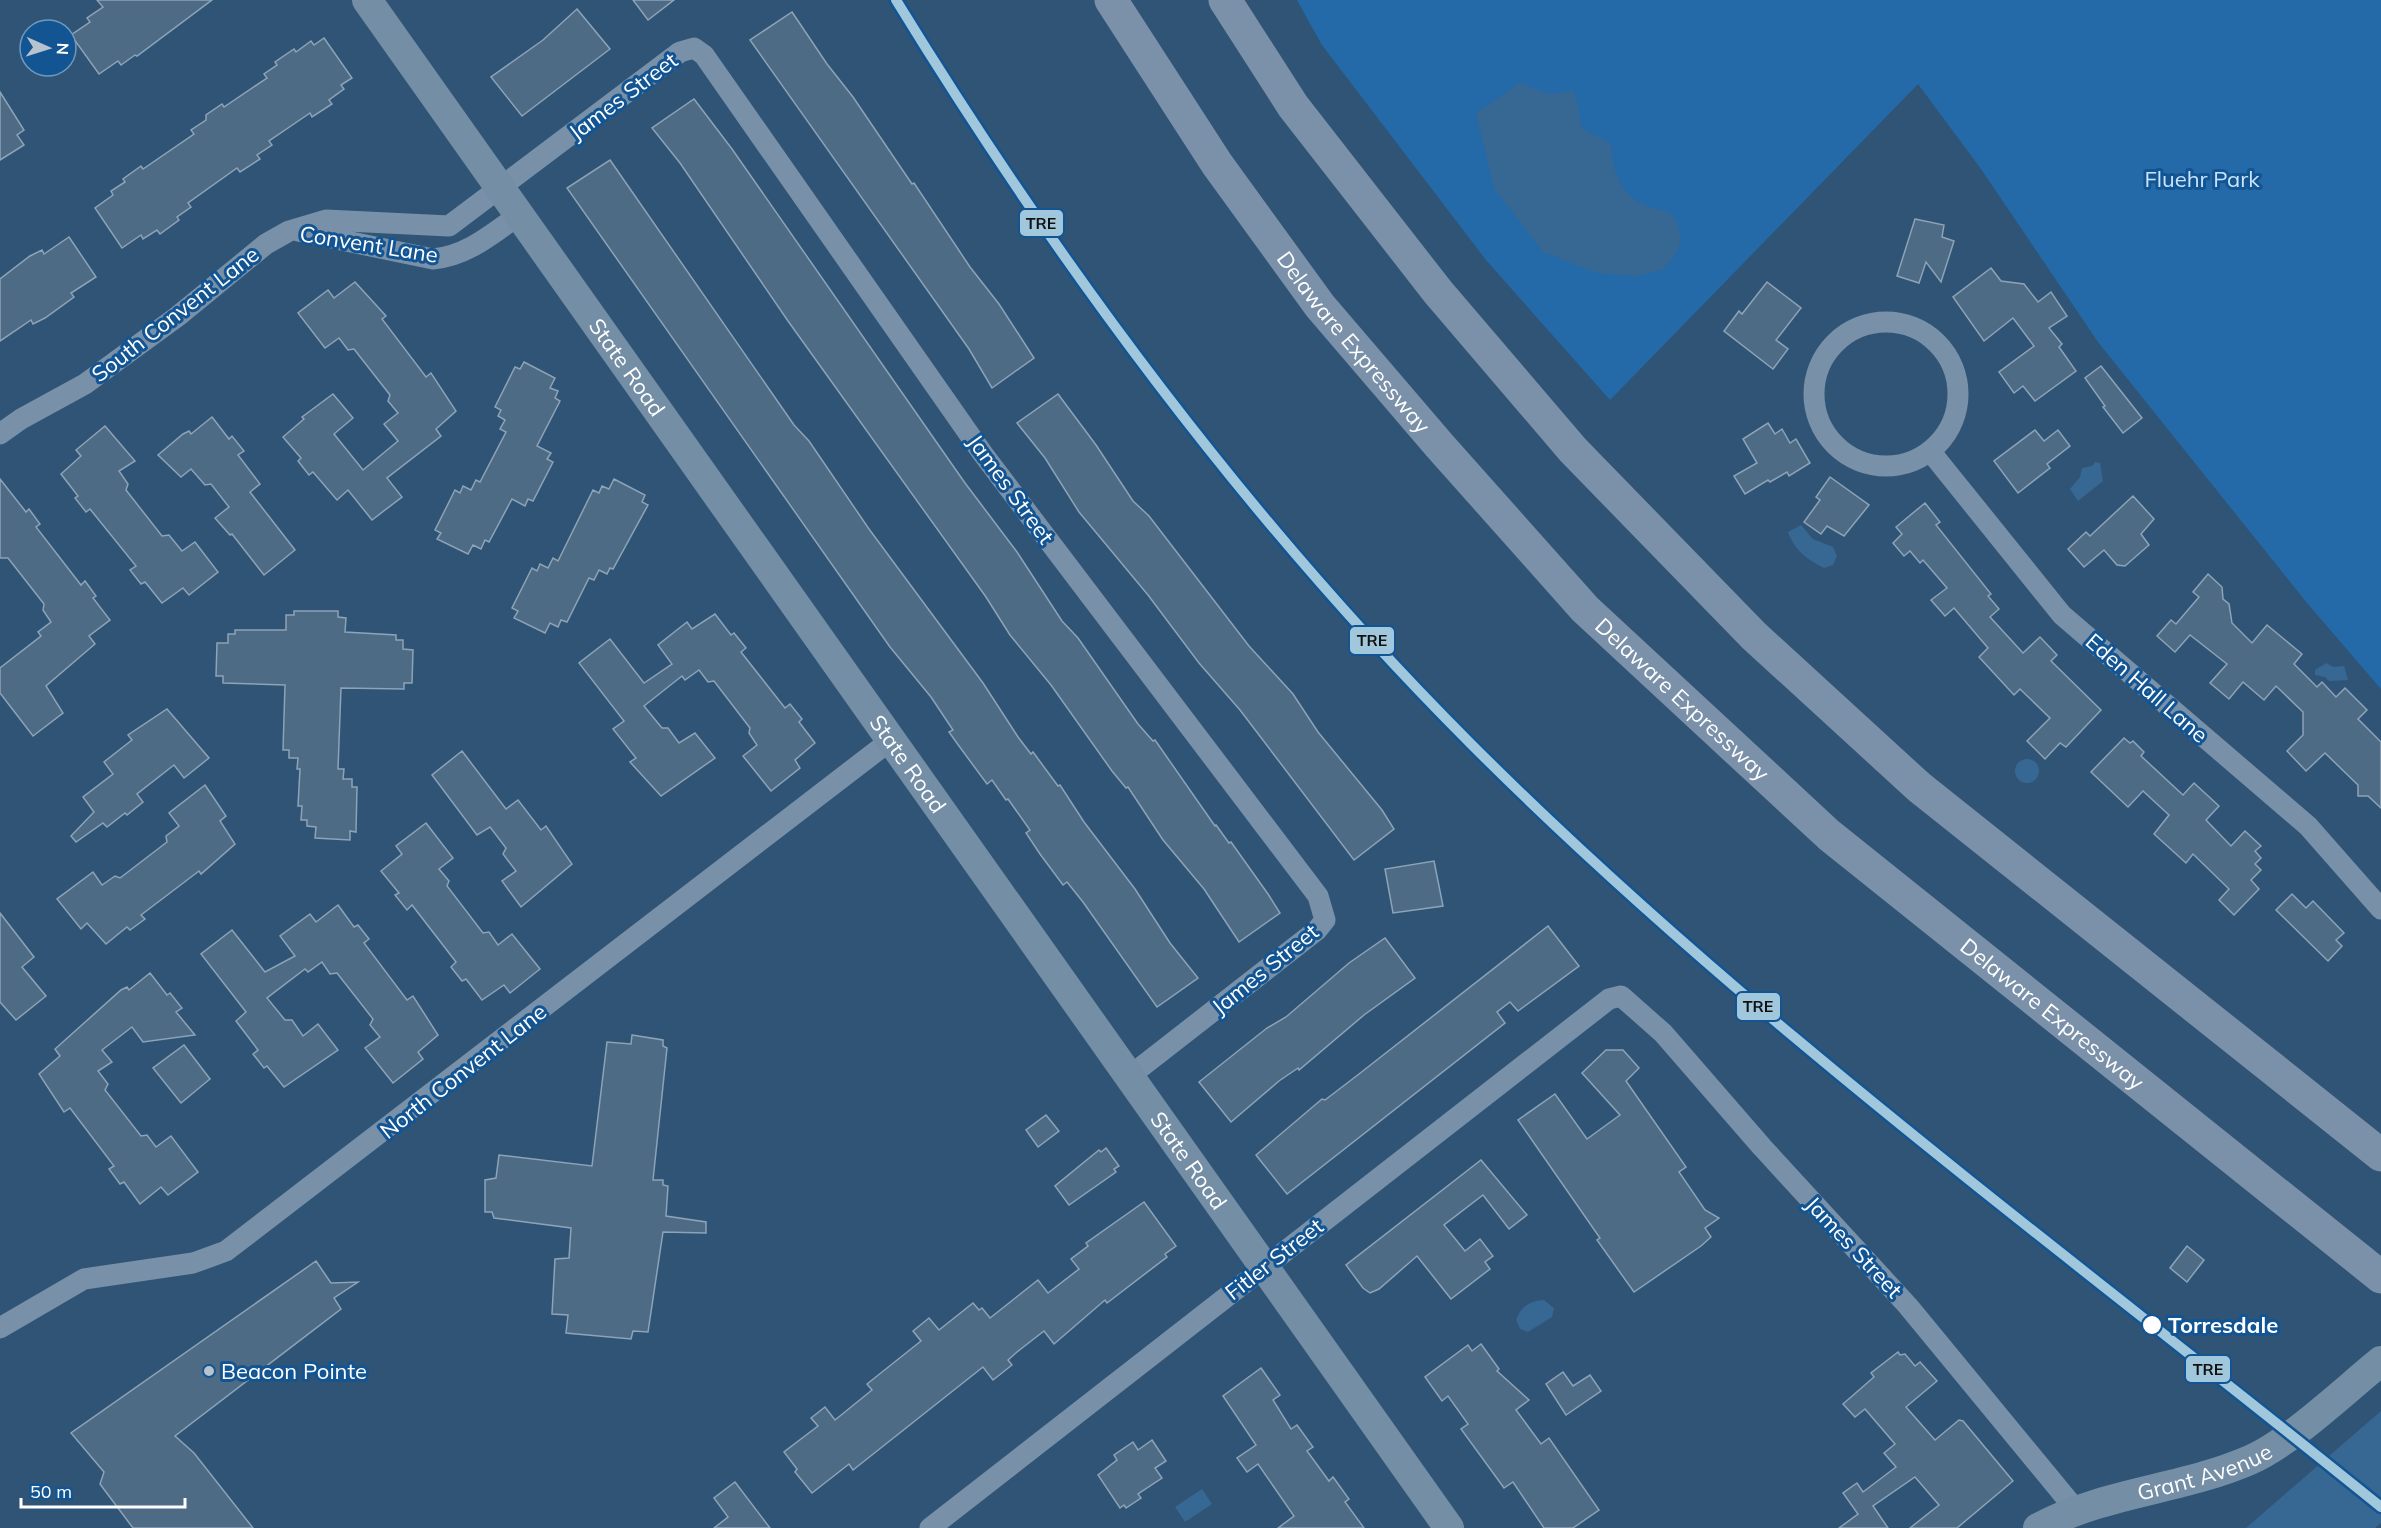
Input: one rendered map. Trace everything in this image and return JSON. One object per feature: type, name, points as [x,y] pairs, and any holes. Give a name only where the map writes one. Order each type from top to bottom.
[{"type":"highway","name":"Delaware Expressway","points":[[1111,0],[1217,164],[1320,306],[1439,445],[1585,609],[1829,835],[2381,1277]]},
{"type":"highway","points":[[1225,0],[1293,106],[1438,292],[1573,450],[1754,636],[1919,787],[2381,1155]]},
{"type":"main road","name":"State Road","points":[[367,0],[1449,1528]]},
{"type":"main road","name":"Grant Avenue","points":[[2038,1528],[2076,1510],[2251,1460],[2284,1439],[2381,1361]]},
{"type":"street","name":"James Street","points":[[501,188],[680,52],[694,48],[704,55],[983,454],[1318,896],[1324,920],[1317,930],[1131,1076]]},
{"type":"street","name":"Convent Lane","points":[[289,231],[326,220],[449,226],[501,188]]},
{"type":"street","name":"Convent Lane","points":[[289,231],[309,231],[433,259],[447,258],[470,249],[519,215]]},
{"type":"street","name":"South Convent Lane","points":[[0,434],[21,419],[85,384],[156,333],[266,244],[289,231]]},
{"type":"street","points":[[1898,323],[1926,334],[1947,356],[1957,384],[1955,414],[1941,441],[1930,451],[1903,464],[1873,465],[1845,454],[1829,438],[1818,418],[1814,389],[1822,360],[1842,337],[1869,324],[1898,323]]},
{"type":"street","name":"Eden Hall Lane","points":[[1930,451],[2062,615],[2308,826],[2381,909]]},
{"type":"street","name":"North Convent Lane","points":[[0,1328],[84,1279],[193,1263],[226,1251],[891,740]]},
{"type":"street","name":"James Street","points":[[1621,996],[1663,1033],[1762,1147],[1908,1306],[2076,1510]]},
{"type":"street","name":"Fitler Street","points":[[930,1528],[1609,999],[1621,996]]},
{"type":"green space","name":"Fluehr Park","points":[[1297,0],[2381,0],[2381,689],[2307,603],[2098,342],[1981,169],[1918,84],[1610,400],[1486,260],[1322,45]]},
{"type":"shaded area","points":[[1520,83],[1549,94],[1573,91],[1578,103],[1581,127],[1611,144],[1614,167],[1623,187],[1638,202],[1673,216],[1679,230],[1679,246],[1663,270],[1637,276],[1597,273],[1543,252],[1494,188],[1476,113]]},
{"type":"shaded area","points":[[2095,462],[2100,463],[2103,481],[2078,501],[2070,489],[2080,477],[2082,468],[2092,466]]},
{"type":"shaded area","points":[[1801,525],[1813,539],[1833,547],[1837,556],[1833,565],[1824,568],[1807,558],[1798,549],[1788,532]]},
{"type":"shaded area","points":[[2326,663],[2333,667],[2344,666],[2348,680],[2329,681],[2325,677],[2315,675],[2315,670]]},
{"type":"shaded area","points":[[2027,759],[2032,760],[2038,766],[2038,776],[2032,782],[2027,783],[2022,782],[2016,776],[2015,771],[2016,766],[2022,760]]},
{"type":"shaded area","points":[[1544,1300],[1554,1308],[1552,1317],[1528,1332],[1520,1329],[1516,1320],[1523,1308],[1530,1303]]},
{"type":"shaded area","points":[[2381,1411],[2381,1523],[2375,1528],[2246,1528]]},
{"type":"shaded area","points":[[1202,1489],[1212,1504],[1185,1522],[1175,1507]]},
{"type":"building","points":[[97,0],[212,0],[137,56],[135,55],[121,65],[118,61],[99,74],[78,45],[78,30],[90,22],[87,18],[103,7]]},
{"type":"building","points":[[633,0],[674,0],[648,20]]},
{"type":"building","points":[[577,9],[610,49],[522,116],[491,77],[543,40]]},
{"type":"building","points":[[792,12],[912,184],[914,183],[970,267],[999,304],[1034,358],[992,388],[969,349],[750,40]]},
{"type":"building","points":[[324,38],[352,78],[341,85],[344,89],[329,100],[332,104],[312,117],[310,113],[269,141],[272,145],[257,155],[260,159],[240,172],[237,168],[188,203],[191,207],[177,217],[179,220],[160,234],[157,230],[143,239],[141,235],[122,248],[95,208],[113,195],[111,191],[125,182],[123,179],[141,166],[143,169],[194,134],[191,130],[206,120],[206,115],[222,104],[224,107],[267,78],[264,74],[277,65],[275,62],[294,49],[296,52],[311,41],[314,45]]},
{"type":"building","points":[[0,92],[24,130],[17,135],[24,145],[0,160]]},
{"type":"building","points":[[694,99],[732,149],[965,483],[1017,552],[1062,621],[1078,638],[1138,724],[1153,741],[1155,740],[1215,826],[1229,843],[1231,842],[1268,894],[1280,913],[1239,942],[1204,889],[1163,840],[1128,787],[1126,788],[1112,771],[1051,685],[1010,635],[986,597],[788,321],[680,163],[652,128]]},
{"type":"building","points":[[610,160],[794,425],[809,441],[869,529],[983,683],[1018,737],[1031,754],[1033,752],[1058,786],[1060,785],[1084,822],[1135,889],[1170,943],[1198,978],[1157,1007],[1083,902],[1067,882],[1063,885],[1040,854],[1026,833],[1030,830],[1008,799],[1006,800],[992,780],[987,784],[959,746],[949,732],[953,730],[931,697],[890,647],[567,188]]},
{"type":"building","points":[[1915,219],[1944,225],[1942,237],[1954,241],[1941,282],[1926,262],[1919,283],[1897,276]]},
{"type":"building","points":[[69,237],[96,277],[71,293],[74,297],[45,318],[33,324],[31,320],[0,341],[0,279],[30,256],[42,250],[44,254]]},
{"type":"building","points":[[1991,268],[2001,281],[2024,284],[2038,302],[2051,292],[2067,316],[2049,328],[2062,344],[2059,347],[2076,371],[2035,401],[2023,386],[2014,393],[1999,372],[2034,346],[2013,318],[1984,341],[1953,297]]},
{"type":"building","points":[[355,282],[386,316],[382,319],[426,377],[431,373],[456,411],[436,429],[441,436],[387,478],[402,497],[372,520],[348,490],[337,500],[313,472],[309,475],[298,461],[301,458],[283,437],[304,419],[302,417],[333,394],[353,418],[334,434],[363,470],[398,441],[384,424],[398,413],[388,401],[390,395],[354,349],[348,350],[339,338],[325,348],[298,313],[328,290],[334,298]]},
{"type":"building","points":[[1767,282],[1801,308],[1776,340],[1788,349],[1773,369],[1724,331],[1739,311],[1742,314]]},
{"type":"building","points":[[524,362],[555,378],[550,388],[558,391],[555,398],[560,401],[537,446],[551,453],[547,459],[553,462],[533,501],[528,499],[525,506],[512,499],[489,542],[485,540],[481,549],[473,545],[468,554],[437,539],[441,533],[435,530],[455,490],[460,493],[463,486],[471,490],[476,480],[480,482],[506,432],[500,429],[505,420],[498,416],[501,410],[495,407],[515,367],[520,369]]},
{"type":"building","points":[[2101,366],[2142,418],[2123,433],[2085,378]]},
{"type":"building","points":[[1058,394],[1096,445],[1133,501],[1149,516],[1249,646],[1293,694],[1318,732],[1382,810],[1394,829],[1354,860],[1240,710],[1199,663],[1148,595],[1079,512],[1045,458],[1017,423]]},
{"type":"building","points":[[212,417],[229,439],[232,436],[244,451],[238,455],[260,484],[250,492],[295,550],[264,575],[232,534],[230,535],[215,518],[229,507],[211,484],[205,485],[191,469],[181,477],[158,455],[183,434],[189,431],[191,434]]},
{"type":"building","points":[[1768,423],[1775,434],[1782,429],[1790,443],[1796,439],[1810,463],[1789,476],[1787,472],[1770,482],[1768,480],[1745,494],[1734,476],[1757,463],[1743,439]]},
{"type":"building","points":[[105,426],[135,461],[119,471],[128,484],[126,490],[162,536],[169,535],[182,551],[195,542],[218,572],[189,595],[183,588],[162,603],[145,582],[141,584],[130,570],[136,566],[90,509],[86,512],[75,498],[78,496],[61,474],[81,456],[76,450]]},
{"type":"building","points":[[2035,430],[2044,441],[2058,430],[2070,446],[2047,464],[2050,468],[2018,493],[1994,461]]},
{"type":"building","points":[[1830,477],[1869,505],[1844,536],[1827,526],[1821,534],[1804,522],[1820,500],[1816,497]]},
{"type":"building","points":[[0,479],[26,512],[29,509],[40,524],[36,527],[81,585],[85,581],[96,596],[93,598],[110,620],[89,636],[95,644],[46,686],[63,713],[33,736],[0,693],[0,668],[41,636],[38,632],[51,622],[43,610],[44,604],[8,558],[0,558]]},
{"type":"building","points":[[614,479],[645,495],[642,502],[648,505],[613,569],[610,568],[607,574],[599,570],[594,580],[589,578],[567,622],[561,620],[558,627],[550,623],[545,633],[514,618],[518,611],[512,608],[532,568],[537,571],[540,564],[548,568],[553,558],[558,561],[593,490],[599,493],[602,486],[609,489]]},
{"type":"building","points":[[2133,496],[2154,519],[2141,534],[2149,545],[2125,566],[2117,565],[2104,550],[2084,567],[2068,549],[2086,532],[2090,536]]},
{"type":"building","points":[[1925,503],[1940,522],[1936,525],[1991,594],[1988,596],[1999,609],[1990,617],[2023,653],[2040,637],[2057,655],[2051,661],[2101,710],[2066,747],[2060,743],[2045,759],[2027,741],[2050,718],[2020,689],[2014,695],[1979,657],[1988,648],[1954,608],[1945,616],[1931,600],[1947,588],[1923,560],[1920,563],[1910,551],[1904,556],[1893,543],[1902,534],[1896,527]]},
{"type":"building","points":[[2208,574],[2222,587],[2223,599],[2229,604],[2232,623],[2252,643],[2267,625],[2302,654],[2294,664],[2317,687],[2322,682],[2336,697],[2345,688],[2367,710],[2358,719],[2381,742],[2381,808],[2368,796],[2358,796],[2358,785],[2325,753],[2306,771],[2287,751],[2303,735],[2303,712],[2276,686],[2264,700],[2243,682],[2229,699],[2210,683],[2227,664],[2190,635],[2175,652],[2157,636],[2171,620],[2176,624],[2199,597],[2193,592]]},
{"type":"building","points":[[294,611],[338,611],[338,617],[346,618],[345,632],[396,635],[396,640],[403,640],[403,649],[413,650],[412,683],[404,683],[404,689],[341,688],[338,769],[344,769],[343,779],[352,779],[352,787],[357,787],[356,832],[350,831],[350,840],[315,838],[316,827],[307,826],[307,820],[301,820],[302,806],[298,806],[300,769],[297,769],[298,758],[289,758],[289,750],[283,750],[285,685],[223,683],[223,676],[216,676],[217,643],[228,643],[228,634],[235,634],[235,630],[286,630],[286,615],[294,615]]},
{"type":"building","points":[[715,614],[731,635],[734,633],[746,648],[741,652],[785,708],[790,704],[802,719],[799,722],[815,743],[795,760],[800,768],[771,791],[743,756],[757,745],[749,733],[750,728],[714,681],[708,682],[699,670],[685,680],[682,676],[644,706],[662,728],[668,728],[679,743],[695,733],[715,758],[661,796],[630,762],[636,758],[613,729],[624,721],[579,663],[610,639],[644,683],[672,664],[658,645],[687,622],[692,629]]},
{"type":"building","points":[[167,709],[209,758],[184,778],[174,765],[137,794],[143,802],[127,815],[125,813],[107,827],[103,823],[76,842],[71,836],[94,812],[83,797],[113,774],[104,762],[132,740],[128,735]]},
{"type":"building","points":[[2124,738],[2130,743],[2133,741],[2144,752],[2141,756],[2183,795],[2194,783],[2219,806],[2206,820],[2231,846],[2245,831],[2261,846],[2255,851],[2261,858],[2255,864],[2261,870],[2251,880],[2259,889],[2234,915],[2219,900],[2229,889],[2193,854],[2186,863],[2154,834],[2169,815],[2143,791],[2128,807],[2091,772]]},
{"type":"building","points":[[462,751],[506,809],[518,800],[541,830],[546,826],[572,864],[521,907],[502,881],[516,871],[503,854],[506,848],[490,827],[477,835],[432,775]]},
{"type":"building","points":[[205,785],[226,816],[220,821],[235,844],[201,874],[199,871],[141,915],[145,919],[130,930],[127,927],[106,944],[87,923],[81,929],[57,899],[93,872],[102,885],[115,876],[120,878],[167,842],[166,836],[179,826],[169,813]]},
{"type":"building","points":[[426,823],[453,858],[439,869],[449,881],[447,886],[483,933],[489,932],[498,945],[512,934],[540,969],[510,993],[504,985],[482,1000],[466,979],[462,981],[451,967],[456,962],[412,905],[407,910],[395,895],[399,893],[381,871],[402,854],[396,846]]},
{"type":"building","points":[[1434,861],[1443,906],[1393,913],[1385,869]]},
{"type":"building","points":[[2292,894],[2306,908],[2313,901],[2344,933],[2336,940],[2342,946],[2328,961],[2276,910]]},
{"type":"building","points":[[338,905],[354,927],[358,925],[369,939],[364,943],[407,1000],[413,996],[438,1035],[418,1052],[423,1059],[393,1083],[365,1048],[380,1037],[370,1025],[373,1019],[337,973],[330,974],[322,962],[308,972],[305,969],[267,998],[285,1020],[292,1020],[303,1036],[318,1024],[338,1050],[284,1087],[267,1066],[264,1068],[253,1054],[258,1050],[236,1021],[246,1012],[201,954],[232,930],[265,972],[295,956],[280,936],[310,914],[316,922]]},
{"type":"building","points":[[0,913],[34,957],[22,967],[46,996],[16,1020],[0,1002]]},
{"type":"building","points":[[1548,926],[1579,966],[1518,1011],[1510,1002],[1497,1012],[1505,1023],[1287,1194],[1256,1155],[1322,1099],[1325,1100],[1359,1074]]},
{"type":"building","points":[[1385,938],[1415,978],[1364,1015],[1299,1070],[1298,1068],[1279,1081],[1231,1122],[1199,1082],[1267,1028],[1286,1017],[1349,963]]},
{"type":"building","points":[[150,973],[167,995],[170,993],[182,1008],[176,1012],[195,1035],[143,1042],[132,1027],[102,1050],[112,1062],[98,1071],[108,1084],[105,1090],[141,1136],[147,1135],[156,1147],[171,1136],[198,1172],[168,1195],[161,1187],[140,1204],[124,1182],[120,1184],[109,1169],[114,1166],[70,1108],[64,1112],[39,1074],[60,1056],[55,1049],[121,990],[127,987],[129,990]]},
{"type":"building","points":[[632,1035],[663,1040],[663,1046],[667,1048],[653,1180],[663,1180],[663,1185],[668,1186],[666,1216],[706,1222],[706,1233],[663,1232],[648,1332],[633,1331],[631,1339],[566,1333],[568,1315],[552,1314],[555,1259],[569,1258],[571,1228],[494,1218],[492,1212],[485,1212],[485,1180],[496,1178],[499,1155],[592,1166],[607,1042],[631,1044]]},
{"type":"building","points":[[184,1045],[210,1079],[181,1103],[153,1068]]},
{"type":"building","points":[[1606,1050],[1623,1050],[1639,1068],[1626,1081],[1686,1167],[1679,1172],[1705,1210],[1719,1218],[1705,1228],[1711,1237],[1701,1246],[1634,1292],[1597,1240],[1600,1238],[1518,1120],[1555,1094],[1587,1139],[1620,1115],[1582,1073]]},
{"type":"building","points":[[1046,1115],[1059,1131],[1038,1147],[1026,1130]]},
{"type":"building","points":[[1106,1148],[1119,1166],[1114,1169],[1116,1172],[1069,1205],[1055,1186],[1099,1150],[1101,1152]]},
{"type":"building","points":[[1481,1160],[1527,1215],[1509,1229],[1483,1195],[1444,1225],[1465,1251],[1480,1239],[1493,1256],[1485,1262],[1490,1269],[1451,1299],[1417,1256],[1379,1289],[1370,1293],[1363,1288],[1346,1265]]},
{"type":"building","points":[[1144,1202],[1176,1246],[1165,1254],[1167,1257],[1107,1303],[1105,1300],[1054,1344],[1044,1331],[1008,1360],[1012,1365],[993,1380],[983,1367],[853,1470],[849,1464],[812,1493],[795,1472],[797,1469],[784,1452],[818,1426],[811,1418],[825,1407],[835,1420],[872,1390],[867,1384],[921,1341],[913,1331],[929,1318],[939,1330],[973,1303],[979,1310],[982,1308],[990,1318],[1038,1280],[1048,1293],[1079,1269],[1071,1259],[1088,1246],[1086,1243]]},
{"type":"building","points":[[2187,1246],[2204,1260],[2187,1282],[2170,1268]]},
{"type":"building","name":"Beacon Pointe","points":[[316,1261],[331,1283],[358,1282],[334,1298],[341,1309],[175,1436],[194,1453],[253,1528],[133,1528],[100,1484],[104,1472],[71,1433]]},
{"type":"building","points":[[1481,1344],[1499,1369],[1497,1371],[1529,1400],[1516,1410],[1541,1444],[1549,1438],[1599,1510],[1573,1528],[1544,1528],[1513,1482],[1504,1488],[1461,1429],[1468,1424],[1448,1396],[1442,1401],[1425,1377],[1468,1345],[1472,1351]]},
{"type":"building","points":[[1898,1352],[1900,1355],[1905,1354],[1915,1366],[1920,1362],[1937,1381],[1906,1407],[1935,1440],[1959,1420],[1963,1421],[2013,1481],[1957,1528],[1910,1528],[1939,1505],[1915,1477],[1873,1506],[1888,1528],[1839,1528],[1858,1514],[1843,1493],[1857,1483],[1863,1492],[1896,1467],[1884,1453],[1895,1444],[1865,1409],[1855,1417],[1843,1404],[1874,1377],[1871,1373]]},
{"type":"building","points":[[1261,1368],[1280,1395],[1273,1400],[1291,1429],[1297,1425],[1313,1447],[1307,1451],[1329,1481],[1333,1477],[1349,1499],[1345,1502],[1364,1528],[1278,1528],[1294,1516],[1258,1464],[1247,1472],[1237,1458],[1256,1445],[1223,1396]]},
{"type":"building","points":[[1563,1372],[1573,1386],[1590,1375],[1601,1391],[1566,1415],[1546,1384]]},
{"type":"building","points":[[1152,1440],[1166,1461],[1155,1468],[1162,1478],[1138,1494],[1141,1498],[1126,1508],[1124,1505],[1120,1508],[1098,1475],[1117,1460],[1114,1455],[1133,1442],[1138,1450]]},
{"type":"building","points":[[735,1482],[770,1528],[714,1528],[728,1517],[714,1498]]},
{"type":"transit line","name":"TRE","points":[[896,0],[1024,198],[1162,389],[1310,572],[1471,744],[1578,847],[1801,1043],[2381,1507]]},
{"type":"place","name":"Torresdale","points":[[2152,1325]]},
{"type":"place","name":"Beacon Pointe","points":[[209,1371]]}]
